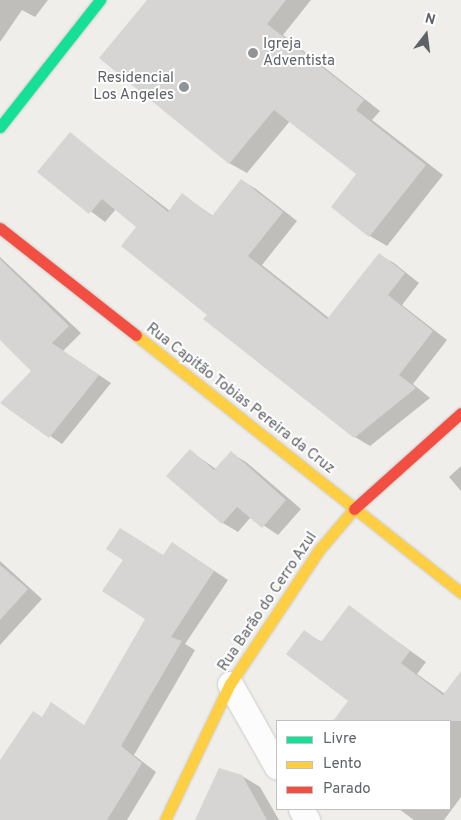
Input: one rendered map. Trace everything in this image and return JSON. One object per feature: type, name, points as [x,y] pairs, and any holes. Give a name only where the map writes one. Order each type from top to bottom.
[{"type":"main road","points":[[0,127],[100,0]]},
{"type":"main road","name":"Rua Capitão Tobias Pereira da Cruz","points":[[0,228],[461,593]]},
{"type":"main road","name":"Rua Barão do Cerro Azul","points":[[165,820],[230,684],[319,550],[354,509],[461,413]]},
{"type":"street","points":[[230,684],[276,765]]},
{"type":"building","points":[[147,0],[286,0],[267,24],[364,100],[356,110],[426,165],[369,237],[331,207],[356,174],[274,110],[229,164],[99,58]]},
{"type":"building","points":[[70,132],[168,212],[182,193],[212,216],[241,179],[283,212],[248,256],[327,319],[379,253],[405,273],[388,295],[433,331],[399,375],[416,388],[354,438],[203,319],[207,315],[121,246],[136,227],[102,199],[89,214],[37,172]]},
{"type":"building","points":[[0,259],[69,326],[52,343],[99,375],[49,438],[0,403],[31,371],[0,340]]},
{"type":"building","points":[[190,449],[214,470],[231,451],[286,500],[262,528],[237,507],[222,524],[166,476]]},
{"type":"building","points":[[120,528],[163,555],[172,542],[214,571],[171,637],[182,641],[121,746],[142,763],[107,820],[0,820],[0,760],[33,711],[42,717],[51,702],[84,725],[145,619],[102,591],[123,560],[106,549]]},
{"type":"building","points":[[0,565],[28,589],[0,620]]},
{"type":"building","points":[[349,605],[410,651],[401,663],[443,695],[461,671],[461,721],[334,720],[348,701],[286,654],[304,630],[321,642]]},
{"type":"building","points":[[219,768],[242,775],[267,820],[195,820]]},
{"type":"traffic: fast","points":[[0,127],[100,0]]},
{"type":"traffic: slow","points":[[136,335],[461,593]]},
{"type":"traffic: slow","points":[[165,820],[230,684],[319,550],[354,509]]},
{"type":"traffic: jam","points":[[0,228],[136,335]]},
{"type":"traffic: jam","points":[[354,509],[461,413]]},
{"type":"place","name":"Igreja Adventista","points":[[253,53]]},
{"type":"place","name":"Residencial Los Angeles","points":[[184,87]]}]
